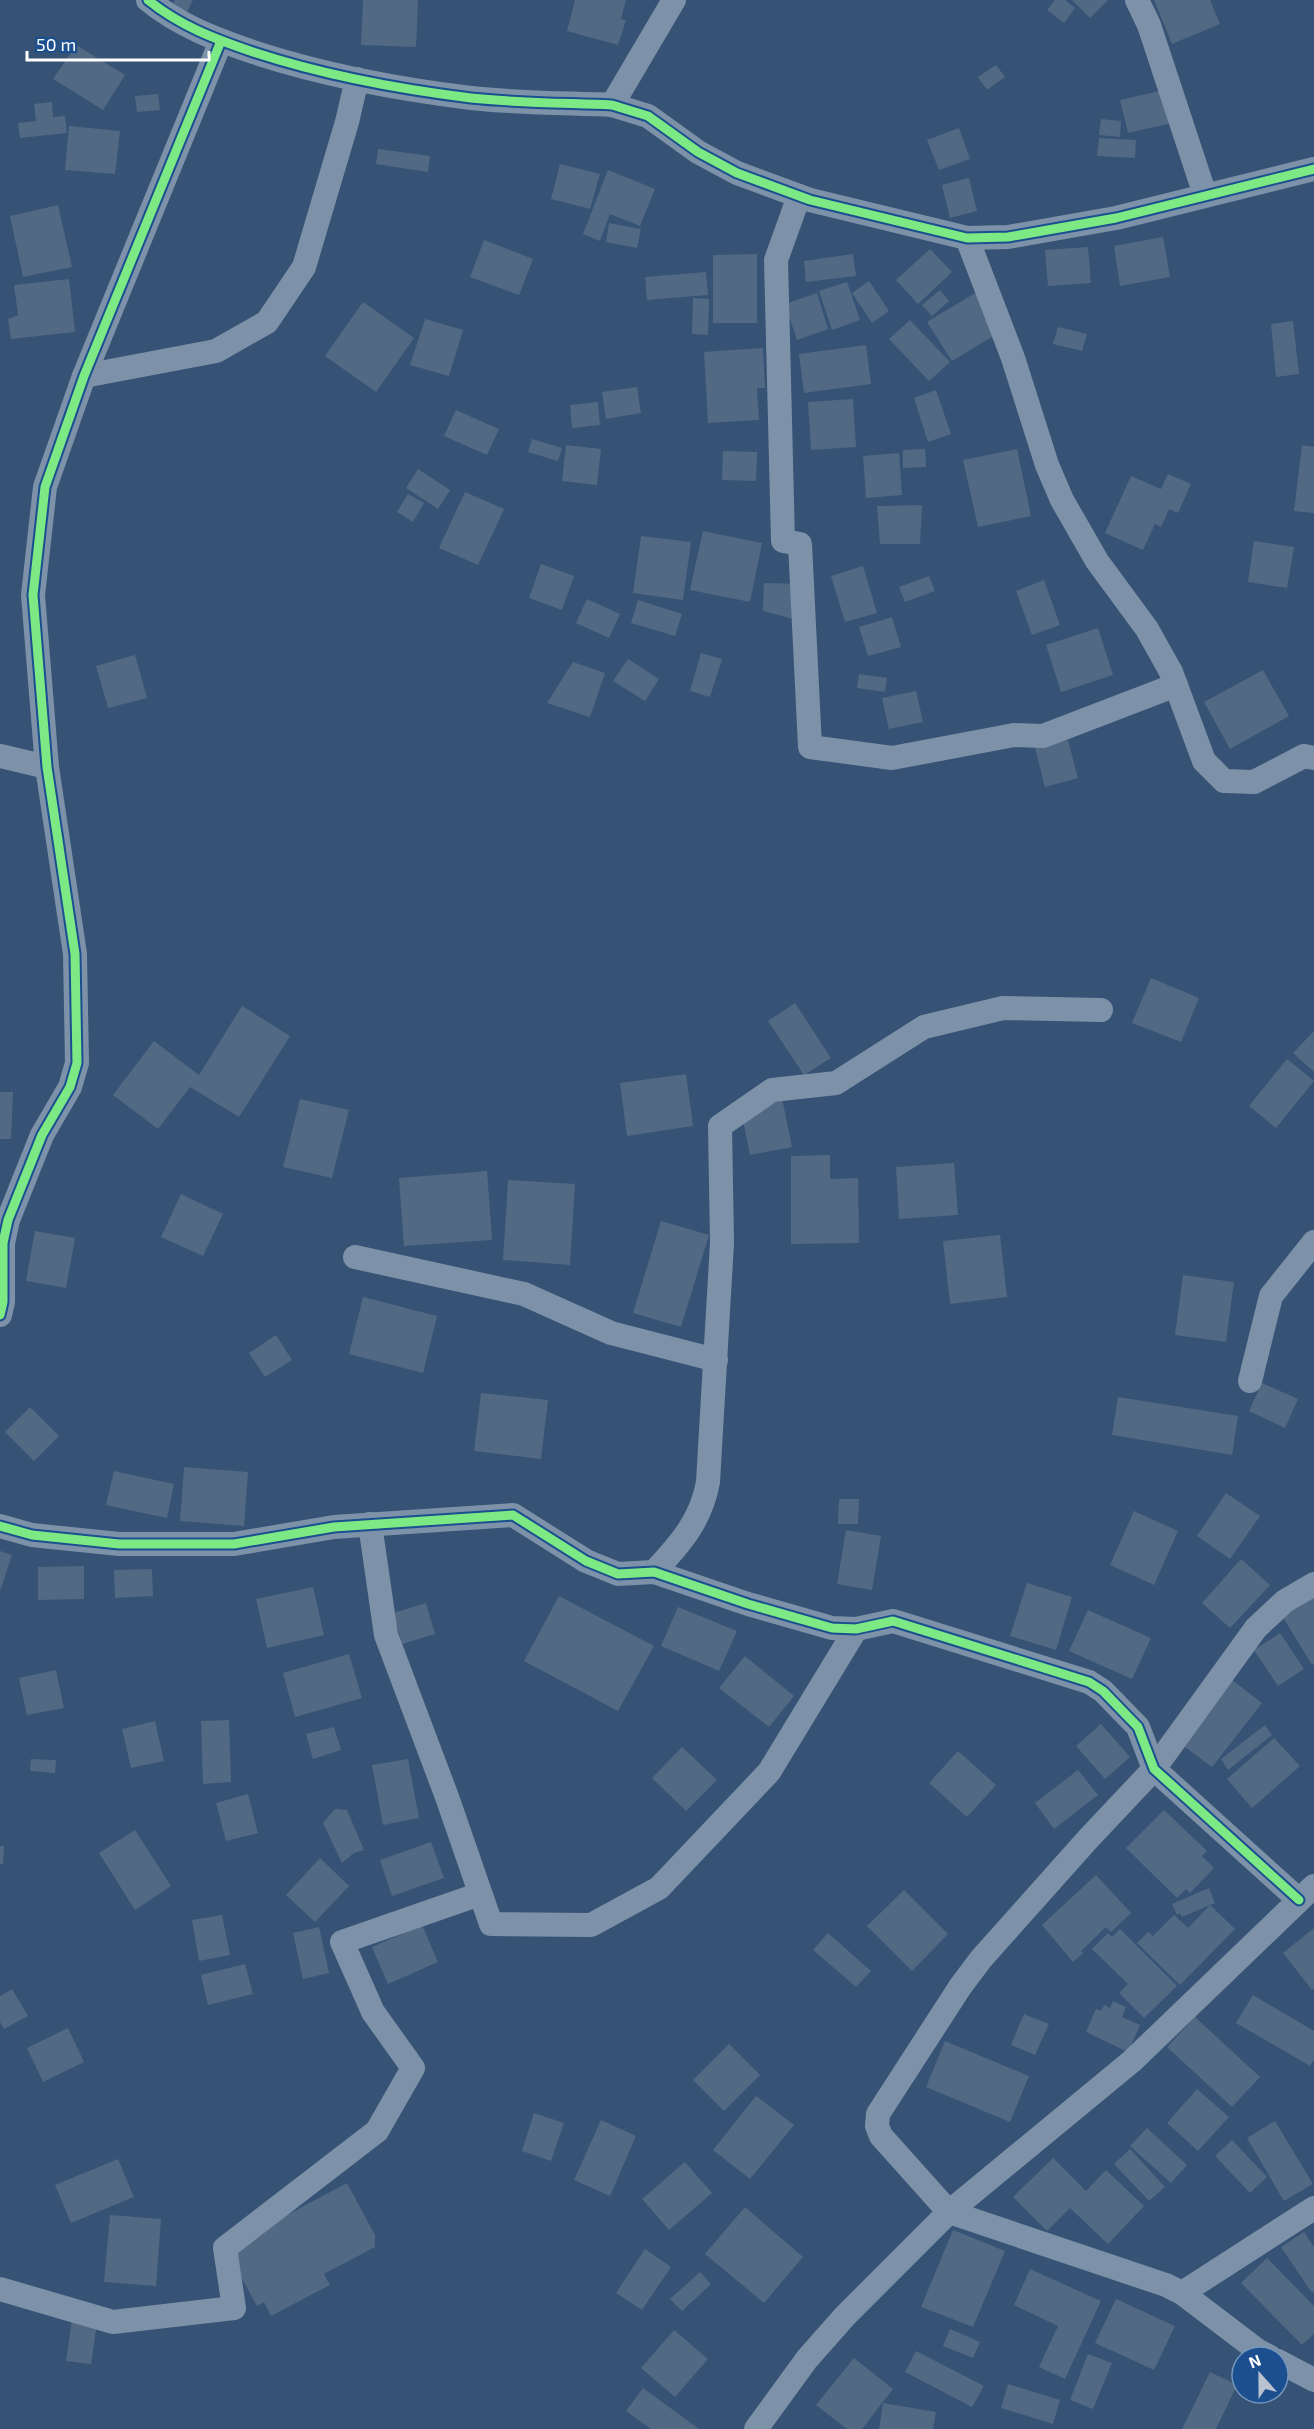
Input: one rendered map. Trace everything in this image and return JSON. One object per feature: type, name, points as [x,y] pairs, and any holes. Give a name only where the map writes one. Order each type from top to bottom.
[{"type":"street","points":[[148,0],[194,31],[292,65],[357,79],[470,98],[612,105],[648,116],[718,165],[799,196],[967,238],[1008,237],[1116,218],[1314,169]]},
{"type":"street","points":[[612,105],[674,0]]},
{"type":"street","points":[[1137,0],[1149,26],[1205,195]]},
{"type":"street","points":[[0,1315],[3,1302],[3,1243],[8,1220],[42,1135],[70,1087],[77,1063],[75,954],[47,767],[33,595],[45,487],[84,376],[221,41]]},
{"type":"street","points":[[84,376],[216,351],[267,322],[304,267],[347,122],[357,79]]},
{"type":"street","points":[[799,196],[776,260],[783,541],[800,544],[810,747],[892,758],[1014,735],[1043,736],[1176,685]]},
{"type":"street","points":[[967,238],[1013,358],[1047,465],[1062,500],[1098,561],[1147,629],[1176,685],[1204,761],[1224,781],[1254,782],[1304,756],[1314,758]]},
{"type":"street","points":[[0,756],[47,767]]},
{"type":"street","points":[[654,1572],[684,1539],[705,1497],[723,1244],[720,1126],[772,1090],[836,1083],[924,1027],[1003,1008],[1101,1010]]},
{"type":"street","points":[[1250,1381],[1271,1296],[1314,1242]]},
{"type":"street","points":[[355,1257],[524,1294],[611,1334],[716,1360]]},
{"type":"street","points":[[0,1526],[32,1535],[119,1544],[164,1545],[249,1543],[320,1528],[513,1515],[586,1562],[618,1574],[654,1572],[759,1607],[832,1628],[856,1629],[893,1621],[1089,1682],[1103,1691],[1138,1727],[1154,1769],[1306,1893],[1132,2061],[950,2212],[845,2316],[807,2359],[756,2429]]},
{"type":"street","points":[[370,1524],[386,1635],[491,1924],[591,1925],[659,1888],[769,1772],[856,1629]]},
{"type":"street","points":[[1250,2345],[1182,2293],[1166,2285],[950,2212],[881,2136],[877,2126],[878,2114],[960,1987],[981,1959],[1154,1769],[1256,1628],[1285,1601],[1314,1584]]},
{"type":"street","points":[[0,2289],[113,2322],[234,2308],[225,2248],[377,2131],[413,2067],[373,2012],[342,1942],[480,1894]]},
{"type":"street","points":[[1182,2293],[1314,2208]]},
{"type":"street","points":[[1290,2367],[1314,2380]]},
{"type":"building","points":[[175,0],[193,0],[186,14],[171,7]]},
{"type":"building","points":[[363,0],[418,0],[416,47],[361,45]]},
{"type":"building","points":[[575,0],[626,0],[621,19],[626,20],[618,45],[567,31]]},
{"type":"building","points":[[1055,0],[1065,0],[1075,8],[1064,23],[1047,10]]},
{"type":"building","points":[[1072,0],[1108,0],[1090,18]]},
{"type":"building","points":[[1154,0],[1210,0],[1220,24],[1172,44]]},
{"type":"building","points":[[76,45],[125,75],[103,110],[53,79]]},
{"type":"building","points":[[996,65],[1005,77],[987,90],[978,77]]},
{"type":"building","points":[[1168,89],[1176,122],[1128,133],[1120,100]]},
{"type":"building","points":[[158,94],[160,110],[137,112],[135,96]]},
{"type":"building","points":[[52,102],[53,117],[65,116],[67,133],[20,138],[18,123],[36,121],[34,104]]},
{"type":"building","points":[[1101,119],[1121,121],[1120,137],[1099,135]]},
{"type":"building","points":[[69,126],[120,131],[115,174],[65,170]]},
{"type":"building","points":[[959,128],[970,159],[939,170],[927,140]]},
{"type":"building","points":[[1099,138],[1136,140],[1135,158],[1097,156]]},
{"type":"building","points":[[378,149],[430,156],[428,172],[376,164]]},
{"type":"building","points":[[560,164],[600,174],[590,209],[551,199]]},
{"type":"building","points":[[608,170],[655,189],[640,226],[610,214],[600,241],[583,234]]},
{"type":"building","points":[[969,178],[977,211],[950,218],[942,185]]},
{"type":"building","points":[[58,205],[72,267],[23,277],[10,216]]},
{"type":"building","points":[[609,223],[641,229],[637,248],[606,242]]},
{"type":"building","points":[[1163,237],[1170,277],[1120,286],[1114,246]]},
{"type":"building","points":[[484,240],[533,259],[519,295],[470,277]]},
{"type":"building","points":[[1088,247],[1091,283],[1048,286],[1045,250]]},
{"type":"building","points":[[930,249],[952,272],[918,304],[896,280]]},
{"type":"building","points":[[757,254],[757,323],[713,323],[713,255]]},
{"type":"building","points":[[853,254],[856,276],[806,282],[804,261]]},
{"type":"building","points":[[706,272],[708,295],[647,300],[645,277]]},
{"type":"building","points":[[69,279],[75,332],[11,339],[8,319],[18,315],[14,285]]},
{"type":"building","points":[[869,281],[889,311],[872,323],[852,293]]},
{"type":"building","points":[[847,282],[860,320],[832,330],[819,291]]},
{"type":"building","points":[[940,290],[949,301],[932,316],[922,305]]},
{"type":"building","points":[[817,293],[828,329],[797,340],[785,304]]},
{"type":"building","points":[[975,293],[1000,332],[952,361],[927,322]]},
{"type":"building","points":[[693,298],[709,299],[708,335],[692,334]]},
{"type":"building","points":[[363,302],[414,338],[376,392],[325,356]]},
{"type":"building","points":[[425,319],[463,330],[449,376],[410,365]]},
{"type":"building","points":[[910,320],[950,362],[929,381],[889,339]]},
{"type":"building","points":[[1293,321],[1299,374],[1276,377],[1271,324]]},
{"type":"building","points":[[1058,327],[1087,334],[1082,351],[1053,344]]},
{"type":"building","points":[[866,345],[871,384],[804,393],[799,354]]},
{"type":"building","points":[[763,348],[765,388],[757,388],[759,420],[708,423],[704,352]]},
{"type":"building","points":[[637,387],[641,413],[606,419],[602,392]]},
{"type":"building","points":[[936,390],[951,434],[928,442],[914,398]]},
{"type":"building","points":[[853,399],[856,447],[811,450],[808,402]]},
{"type":"building","points":[[598,402],[600,425],[572,428],[570,405]]},
{"type":"building","points":[[456,410],[499,429],[487,455],[444,436]]},
{"type":"building","points":[[532,439],[562,448],[558,461],[528,452]]},
{"type":"building","points":[[566,445],[601,449],[597,485],[562,481]]},
{"type":"building","points":[[1302,445],[1314,447],[1314,513],[1294,511]]},
{"type":"building","points":[[925,449],[926,467],[903,468],[903,450]]},
{"type":"building","points":[[1017,449],[1031,516],[978,527],[963,460]]},
{"type":"building","points":[[723,451],[757,452],[756,481],[722,480]]},
{"type":"building","points":[[899,453],[902,495],[866,498],[863,456]]},
{"type":"building","points":[[418,469],[450,490],[438,509],[406,488]]},
{"type":"building","points":[[1168,474],[1191,484],[1178,513],[1169,509],[1161,527],[1155,524],[1143,550],[1105,533],[1131,476],[1161,489]]},
{"type":"building","points":[[465,492],[504,509],[478,565],[439,548]]},
{"type":"building","points":[[408,494],[424,503],[413,522],[397,512]]},
{"type":"building","points":[[922,505],[920,544],[880,544],[877,506]]},
{"type":"building","points":[[703,531],[762,543],[750,602],[690,590]]},
{"type":"building","points":[[641,536],[691,542],[683,600],[633,593]]},
{"type":"building","points":[[1254,541],[1294,547],[1287,588],[1248,582]]},
{"type":"building","points":[[541,564],[574,576],[562,610],[529,598]]},
{"type":"building","points":[[863,566],[877,613],[845,622],[831,576]]},
{"type":"building","points":[[929,576],[935,591],[905,602],[899,587]]},
{"type":"building","points":[[1044,580],[1060,625],[1032,635],[1016,591]]},
{"type":"building","points":[[764,583],[804,584],[797,620],[763,611]]},
{"type":"building","points":[[587,599],[620,614],[609,638],[576,623]]},
{"type":"building","points":[[638,600],[682,614],[675,636],[631,623]]},
{"type":"building","points":[[892,617],[901,647],[868,656],[859,627]]},
{"type":"building","points":[[1098,628],[1113,675],[1061,692],[1046,645]]},
{"type":"building","points":[[701,653],[722,659],[710,697],[690,691]]},
{"type":"building","points":[[135,655],[147,698],[108,708],[96,666]]},
{"type":"building","points":[[628,659],[659,679],[645,701],[613,681]]},
{"type":"building","points":[[573,662],[605,673],[590,717],[547,703]]},
{"type":"building","points":[[1263,670],[1289,716],[1230,749],[1204,702]]},
{"type":"building","points":[[859,674],[887,678],[885,692],[857,688]]},
{"type":"building","points":[[916,691],[923,722],[889,729],[882,698]]},
{"type":"building","points":[[1068,740],[1078,778],[1045,787],[1035,748]]},
{"type":"building","points":[[1151,978],[1199,998],[1181,1042],[1132,1023]]},
{"type":"building","points":[[795,1003],[831,1058],[804,1075],[768,1021]]},
{"type":"building","points":[[242,1006],[290,1036],[239,1117],[190,1087],[158,1129],[113,1095],[154,1041],[199,1075]]},
{"type":"building","points":[[1314,1031],[1314,1072],[1293,1053]]},
{"type":"building","points":[[1287,1059],[1314,1081],[1276,1128],[1249,1106]]},
{"type":"building","points":[[686,1074],[693,1126],[627,1136],[620,1083]]},
{"type":"building","points":[[0,1092],[13,1092],[11,1139],[0,1139]]},
{"type":"building","points":[[782,1098],[792,1147],[750,1155],[740,1106]]},
{"type":"building","points":[[300,1099],[349,1110],[332,1178],[283,1167]]},
{"type":"building","points":[[830,1155],[830,1179],[858,1178],[859,1243],[791,1244],[791,1156]]},
{"type":"building","points":[[954,1163],[958,1215],[899,1219],[896,1167]]},
{"type":"building","points":[[487,1171],[492,1240],[404,1246],[399,1178]]},
{"type":"building","points":[[508,1180],[575,1184],[570,1265],[503,1260]]},
{"type":"building","points":[[181,1194],[223,1214],[203,1256],[161,1237]]},
{"type":"building","points":[[661,1221],[709,1235],[681,1327],[633,1313]]},
{"type":"building","points":[[35,1231],[75,1238],[66,1288],[26,1281]]},
{"type":"building","points":[[1000,1235],[1007,1297],[950,1304],[943,1241]]},
{"type":"building","points":[[1183,1275],[1234,1282],[1226,1342],[1175,1335]]},
{"type":"building","points":[[363,1297],[437,1316],[423,1373],[349,1354]]},
{"type":"building","points":[[276,1335],[292,1360],[265,1377],[249,1353]]},
{"type":"building","points":[[1262,1383],[1298,1399],[1285,1428],[1249,1411]]},
{"type":"building","points":[[481,1393],[548,1400],[541,1459],[474,1451]]},
{"type":"building","points":[[1118,1397],[1238,1416],[1232,1455],[1112,1435]]},
{"type":"building","points":[[30,1407],[59,1436],[34,1461],[5,1432]]},
{"type":"building","points":[[184,1467],[248,1472],[244,1526],[180,1521]]},
{"type":"building","points":[[114,1471],[174,1484],[167,1518],[106,1505]]},
{"type":"building","points":[[1226,1493],[1260,1516],[1230,1559],[1197,1536]]},
{"type":"building","points":[[839,1499],[859,1499],[858,1524],[838,1524]]},
{"type":"building","points":[[1134,1511],[1178,1531],[1154,1585],[1110,1565]]},
{"type":"building","points":[[846,1530],[881,1536],[872,1590],[837,1584]]},
{"type":"building","points":[[0,1551],[12,1555],[0,1591]]},
{"type":"building","points":[[1241,1559],[1270,1585],[1230,1628],[1202,1603]]},
{"type":"building","points":[[84,1566],[84,1599],[38,1600],[38,1567]]},
{"type":"building","points":[[152,1569],[153,1596],[115,1598],[114,1570]]},
{"type":"building","points":[[1027,1583],[1072,1597],[1056,1650],[1010,1636]]},
{"type":"building","points":[[313,1587],[324,1635],[267,1648],[256,1599]]},
{"type":"building","points":[[1314,1594],[1314,1664],[1312,1665],[1281,1614]]},
{"type":"building","points":[[559,1596],[654,1646],[618,1711],[524,1661]]},
{"type":"building","points":[[426,1603],[435,1634],[402,1644],[393,1613]]},
{"type":"building","points":[[678,1607],[737,1631],[719,1671],[661,1646]]},
{"type":"building","points":[[1088,1610],[1151,1638],[1132,1679],[1069,1651]]},
{"type":"building","points":[[1280,1633],[1304,1669],[1278,1686],[1254,1650]]},
{"type":"building","points":[[349,1654],[362,1698],[295,1717],[283,1673]]},
{"type":"building","points":[[745,1656],[794,1696],[769,1727],[719,1688]]},
{"type":"building","points":[[56,1670],[64,1708],[27,1715],[19,1678]]},
{"type":"building","points":[[1232,1680],[1262,1703],[1212,1767],[1181,1744]]},
{"type":"building","points":[[229,1720],[231,1782],[203,1784],[201,1721]]},
{"type":"building","points":[[155,1721],[164,1761],[131,1768],[122,1729]]},
{"type":"building","points":[[1101,1724],[1130,1757],[1105,1779],[1076,1746]]},
{"type":"building","points":[[1265,1725],[1272,1735],[1228,1770],[1221,1759]]},
{"type":"building","points":[[334,1727],[341,1750],[313,1759],[306,1734]]},
{"type":"building","points":[[1274,1738],[1300,1766],[1252,1808],[1227,1779]]},
{"type":"building","points":[[682,1747],[717,1780],[686,1811],[652,1778]]},
{"type":"building","points":[[958,1751],[996,1785],[967,1817],[929,1783]]},
{"type":"building","points":[[31,1759],[56,1760],[55,1773],[30,1771]]},
{"type":"building","points":[[408,1759],[419,1818],[383,1825],[372,1765]]},
{"type":"building","points":[[1078,1770],[1098,1795],[1054,1829],[1035,1803]]},
{"type":"building","points":[[248,1794],[258,1833],[226,1841],[216,1803]]},
{"type":"building","points":[[335,1809],[347,1810],[364,1850],[354,1853],[342,1863],[323,1823]]},
{"type":"building","points":[[1164,1810],[1207,1851],[1202,1856],[1214,1868],[1190,1893],[1186,1889],[1177,1898],[1126,1848]]},
{"type":"building","points":[[135,1830],[171,1886],[135,1910],[99,1853]]},
{"type":"building","points":[[431,1842],[444,1878],[392,1896],[380,1860]]},
{"type":"building","points":[[0,1846],[4,1846],[3,1864],[0,1864]]},
{"type":"building","points":[[320,1858],[349,1886],[315,1922],[286,1895]]},
{"type":"building","points":[[1096,1875],[1131,1913],[1111,1932],[1106,1927],[1073,1962],[1042,1925]]},
{"type":"building","points":[[1209,1888],[1215,1903],[1182,1917],[1180,1913],[1177,1915],[1172,1904]]},
{"type":"building","points":[[904,1890],[948,1934],[912,1971],[867,1926]]},
{"type":"building","points":[[1210,1905],[1235,1929],[1180,1985],[1137,1943],[1148,1932],[1153,1936],[1174,1915],[1188,1928]]},
{"type":"building","points":[[222,1915],[230,1955],[199,1961],[192,1920]]},
{"type":"building","points":[[422,1925],[438,1962],[388,1984],[372,1947]]},
{"type":"building","points":[[319,1927],[329,1973],[303,1979],[293,1933]]},
{"type":"building","points":[[1314,1928],[1314,1988],[1312,1990],[1283,1953]]},
{"type":"building","points":[[1120,1929],[1177,1986],[1144,2018],[1119,1993],[1128,1984],[1092,1949],[1108,1933],[1112,1937]]},
{"type":"building","points":[[828,1933],[871,1971],[856,1987],[813,1950]]},
{"type":"building","points":[[245,1964],[253,1994],[208,2005],[201,1975]]},
{"type":"building","points":[[12,1989],[28,2016],[4,2029],[0,2022],[0,1996]]},
{"type":"building","points":[[1253,1995],[1314,2031],[1314,2060],[1310,2066],[1236,2023]]},
{"type":"building","points":[[1113,2001],[1126,2007],[1122,2017],[1140,2025],[1128,2052],[1086,2032],[1096,2009],[1101,2011],[1104,2005],[1110,2008]]},
{"type":"building","points":[[1024,2014],[1049,2024],[1035,2055],[1011,2045]]},
{"type":"building","points":[[1195,2017],[1260,2077],[1232,2107],[1167,2047]]},
{"type":"building","points":[[68,2028],[84,2062],[43,2082],[27,2048]]},
{"type":"building","points":[[945,2041],[1029,2076],[1010,2122],[926,2087]]},
{"type":"building","points":[[729,2044],[760,2075],[724,2111],[693,2080]]},
{"type":"building","points":[[1197,2089],[1229,2117],[1198,2151],[1167,2123]]},
{"type":"building","points":[[756,2096],[794,2125],[750,2179],[713,2150]]},
{"type":"building","points":[[534,2113],[564,2123],[551,2161],[522,2151]]},
{"type":"building","points":[[601,2120],[636,2136],[610,2196],[574,2180]]},
{"type":"building","points":[[1275,2121],[1313,2184],[1284,2201],[1247,2138]]},
{"type":"building","points":[[1147,2128],[1187,2165],[1171,2183],[1130,2146]]},
{"type":"building","points":[[1232,2140],[1267,2177],[1250,2193],[1215,2156]]},
{"type":"building","points":[[1130,2149],[1165,2187],[1149,2201],[1114,2164]]},
{"type":"building","points":[[1053,2158],[1086,2191],[1106,2170],[1144,2206],[1108,2244],[1070,2208],[1047,2231],[1013,2197]]},
{"type":"building","points":[[118,2159],[134,2197],[71,2223],[55,2185]]},
{"type":"building","points":[[685,2162],[712,2193],[669,2230],[642,2199]]},
{"type":"building","points":[[347,2183],[375,2235],[375,2247],[324,2274],[330,2285],[271,2316],[264,2302],[257,2306],[225,2248]]},
{"type":"building","points":[[745,2207],[803,2257],[764,2303],[705,2254]]},
{"type":"building","points":[[110,2215],[161,2219],[156,2286],[104,2282]]},
{"type":"building","points":[[953,2230],[1005,2251],[973,2327],[921,2307]]},
{"type":"building","points":[[1304,2232],[1314,2247],[1314,2291],[1312,2293],[1281,2247]]},
{"type":"building","points":[[645,2249],[671,2267],[642,2310],[616,2293]]},
{"type":"building","points":[[1267,2258],[1314,2306],[1314,2334],[1302,2345],[1241,2283]]},
{"type":"building","points":[[1030,2269],[1101,2301],[1065,2379],[1039,2367],[1058,2326],[1014,2305]]},
{"type":"building","points":[[700,2272],[711,2284],[682,2311],[670,2299]]},
{"type":"building","points":[[1116,2299],[1175,2326],[1154,2370],[1095,2343]]},
{"type":"building","points":[[74,2306],[99,2309],[91,2364],[66,2361]]},
{"type":"building","points":[[950,2329],[980,2342],[973,2358],[943,2346]]},
{"type":"building","points":[[674,2330],[708,2359],[675,2397],[641,2368]]},
{"type":"building","points":[[916,2351],[984,2386],[972,2407],[905,2372]]},
{"type":"building","points":[[1088,2354],[1112,2363],[1093,2409],[1070,2400]]},
{"type":"building","points":[[854,2358],[893,2389],[862,2429],[847,2429],[816,2405]]},
{"type":"building","points":[[1210,2372],[1230,2382],[1230,2400],[1216,2429],[1182,2429]]},
{"type":"building","points":[[1008,2384],[1060,2400],[1053,2424],[1001,2408]]},
{"type":"building","points":[[643,2388],[699,2429],[651,2429],[626,2411]]},
{"type":"building","points":[[883,2403],[936,2412],[933,2429],[879,2429]]},
{"type":"cycle path","points":[[148,0],[185,24],[212,37],[279,60],[333,74],[388,86],[471,98],[612,105],[648,116],[698,152],[737,173],[810,200],[967,238],[1008,237],[1116,218],[1314,169]]},
{"type":"cycle path","points":[[0,1315],[3,1302],[3,1243],[8,1220],[42,1135],[70,1087],[77,1063],[75,954],[47,767],[33,595],[45,487],[84,376],[221,41]]},
{"type":"cycle path","points":[[0,1526],[32,1535],[119,1544],[234,1544],[334,1527],[513,1515],[586,1561],[618,1574],[654,1572],[748,1604],[832,1628],[856,1629],[893,1621],[1089,1682],[1103,1691],[1138,1727],[1154,1769],[1299,1900]]}]
